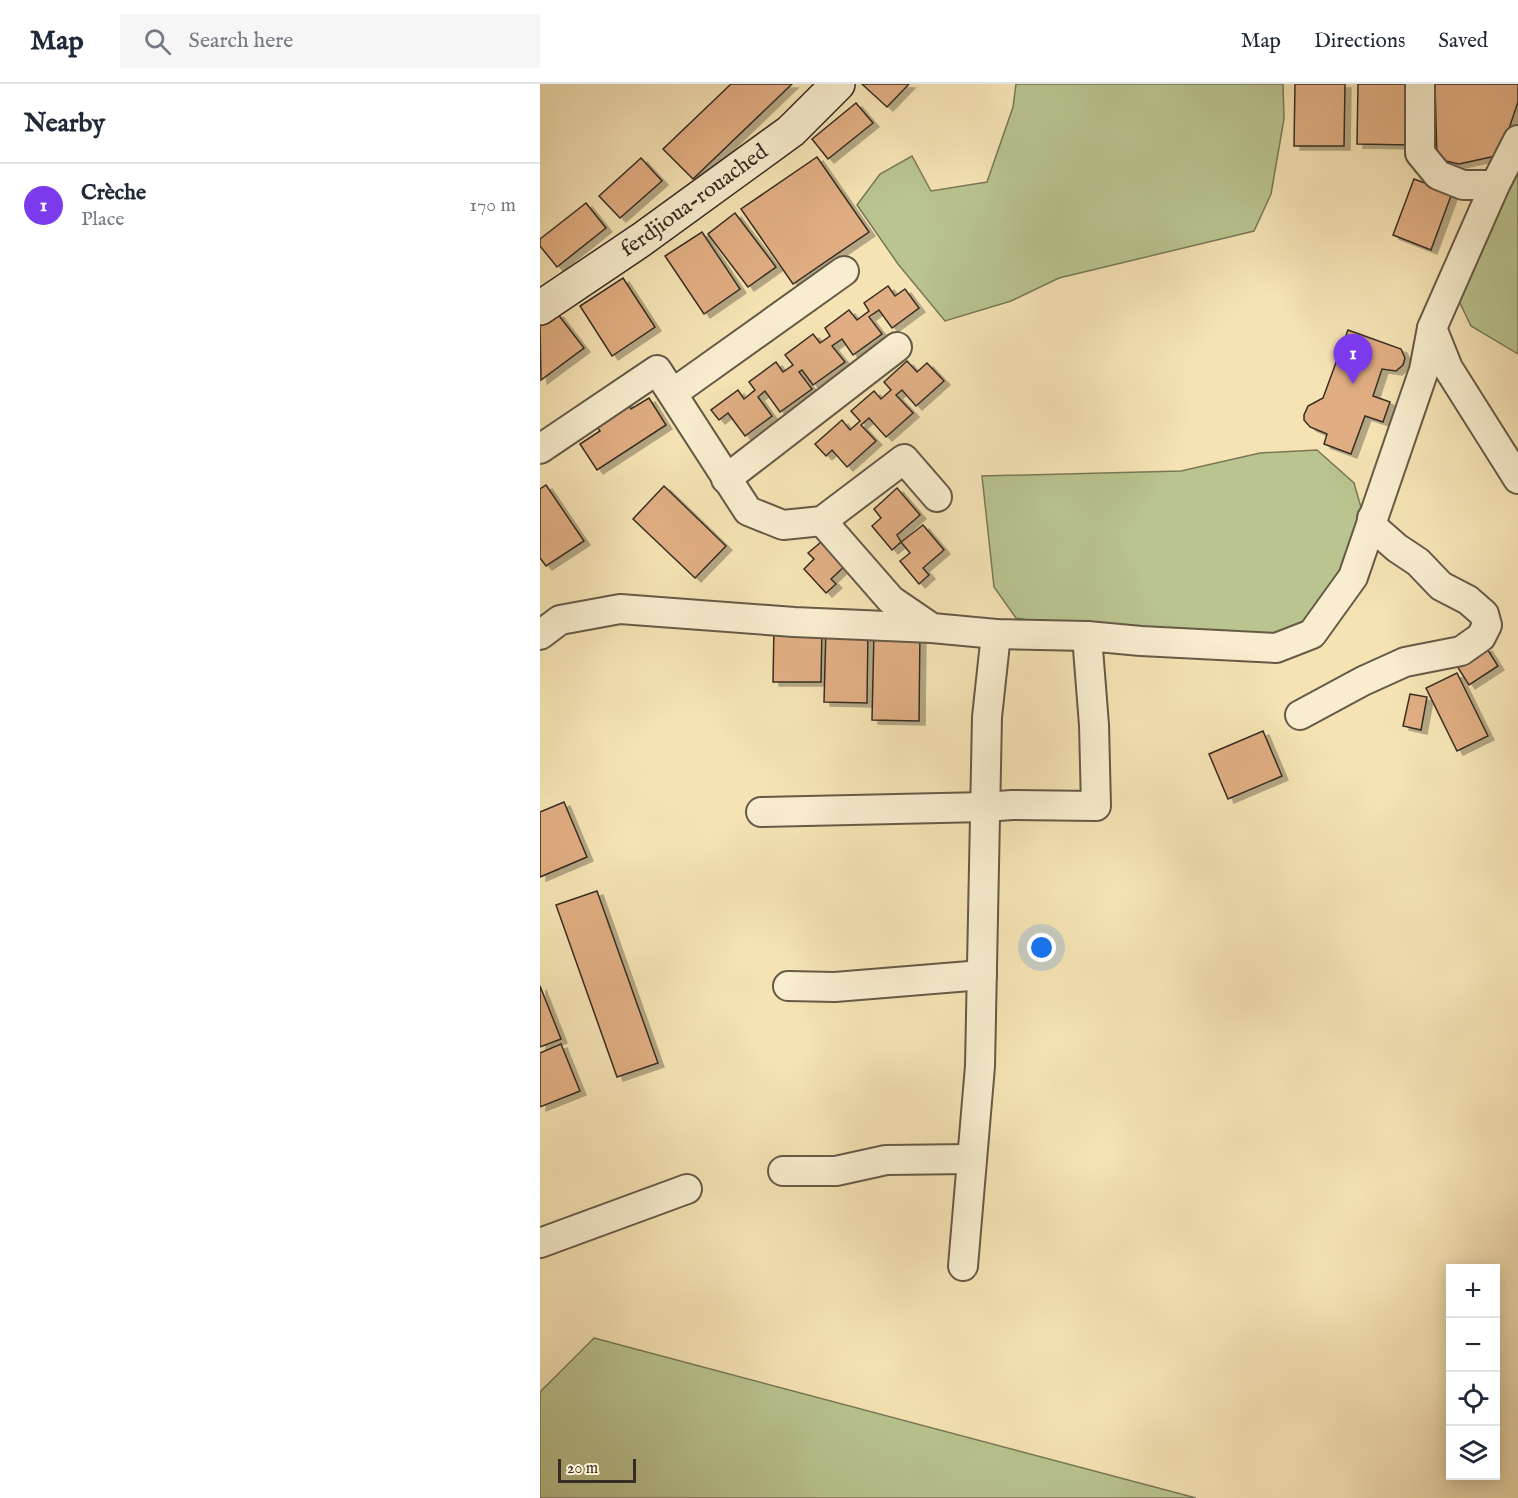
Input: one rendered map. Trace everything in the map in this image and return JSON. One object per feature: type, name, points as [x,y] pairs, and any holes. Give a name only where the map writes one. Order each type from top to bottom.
[{"type":"main road","name":"ferdjioua-rouached","points":[[540,309],[641,240],[791,130],[838,84]]},
{"type":"street","points":[[1420,84],[1420,153],[1438,174],[1462,185],[1495,185]]},
{"type":"street","points":[[540,635],[560,620],[620,609],[794,622],[933,628],[996,634],[1088,636],[1275,648],[1312,634],[1353,577],[1424,370],[1432,328],[1495,185],[1518,140]]},
{"type":"street","points":[[673,393],[844,271]]},
{"type":"street","points":[[1432,328],[1448,368],[1518,479]]},
{"type":"street","points":[[726,479],[897,347]]},
{"type":"street","points":[[540,449],[657,370],[748,511],[783,525],[822,521],[904,459],[937,497]]},
{"type":"street","points":[[1300,715],[1363,681],[1405,662],[1461,651],[1481,637],[1486,625],[1484,614],[1468,600],[1441,586],[1418,562],[1397,548],[1373,527],[1372,518]]},
{"type":"street","points":[[822,521],[891,600],[933,628]]},
{"type":"street","points":[[963,1266],[980,1066],[987,717],[996,634]]},
{"type":"street","points":[[761,812],[1012,805],[1096,806],[1094,724],[1088,636]]},
{"type":"street","points":[[788,986],[835,987],[982,975]]},
{"type":"street","points":[[783,1171],[836,1171],[886,1160],[971,1159]]},
{"type":"street","points":[[540,1243],[687,1189]]},
{"type":"green space","points":[[1016,84],[1283,84],[1284,119],[1271,194],[1254,231],[1059,278],[1011,301],[945,321],[898,264],[857,205],[880,174],[912,156],[931,191],[987,182],[1013,107]]},
{"type":"green space","points":[[1518,162],[1518,354],[1471,326],[1459,301]]},
{"type":"green space","points":[[1317,450],[1354,483],[1369,535],[1284,648],[1061,625],[1016,618],[994,587],[982,476],[1181,471],[1260,453]]},
{"type":"green space","points":[[594,1338],[1196,1498],[540,1498],[540,1392]]},
{"type":"building","points":[[731,84],[792,84],[693,179],[663,149]]},
{"type":"building","points":[[862,84],[909,84],[887,107]]},
{"type":"building","points":[[1295,84],[1345,84],[1344,146],[1294,146]]},
{"type":"building","points":[[1358,84],[1409,84],[1409,145],[1357,144]]},
{"type":"building","points":[[1435,84],[1518,84],[1518,102],[1500,155],[1459,164],[1437,159]]},
{"type":"building","points":[[856,103],[873,123],[828,159],[812,139]]},
{"type":"building","points":[[817,157],[869,232],[793,284],[741,209]]},
{"type":"building","points":[[641,158],[662,181],[620,218],[599,196]]},
{"type":"building","points":[[1414,179],[1452,193],[1431,250],[1393,235]]},
{"type":"building","points":[[586,203],[606,228],[557,267],[540,246],[540,239]]},
{"type":"building","points":[[735,213],[776,267],[748,287],[708,234]]},
{"type":"building","points":[[702,232],[740,289],[704,314],[665,256]]},
{"type":"building","points":[[623,278],[655,327],[612,356],[580,306]]},
{"type":"building","points":[[888,286],[895,296],[905,289],[919,308],[892,328],[879,310],[869,317],[882,334],[853,355],[842,339],[832,346],[845,362],[813,385],[802,370],[799,372],[812,389],[780,412],[765,391],[758,397],[772,416],[745,436],[728,413],[719,420],[711,410],[738,390],[744,399],[755,390],[749,382],[776,362],[783,372],[793,365],[785,355],[813,334],[820,343],[830,336],[825,328],[849,310],[857,320],[869,311],[864,303]]},
{"type":"building","points":[[557,313],[584,348],[541,380],[540,326]]},
{"type":"building","points":[[1348,330],[1401,349],[1405,358],[1403,365],[1396,371],[1382,369],[1373,396],[1390,402],[1383,422],[1365,416],[1351,454],[1324,444],[1327,434],[1310,427],[1304,420],[1308,406],[1323,398]]},
{"type":"building","points":[[907,361],[917,372],[927,363],[944,381],[916,406],[902,390],[896,395],[913,413],[886,437],[869,418],[861,425],[876,441],[847,467],[832,450],[826,456],[815,444],[842,420],[850,430],[860,421],[851,411],[874,391],[881,399],[891,390],[884,382]]},
{"type":"building","points":[[649,398],[666,425],[597,470],[580,444],[600,431],[593,421],[625,400],[631,409]]},
{"type":"building","points":[[546,485],[584,541],[546,566],[540,558],[540,489]]},
{"type":"building","points":[[664,486],[726,546],[695,578],[633,519]]},
{"type":"building","points":[[897,488],[920,515],[897,535],[901,542],[892,550],[872,526],[881,518],[874,509]]},
{"type":"building","points":[[923,525],[944,550],[923,568],[929,575],[919,584],[900,561],[910,553],[901,542]]},
{"type":"building","points":[[827,537],[849,562],[831,579],[836,584],[826,593],[804,569],[814,559],[808,553]]},
{"type":"building","points":[[774,626],[822,627],[821,682],[773,682]]},
{"type":"building","points":[[826,628],[868,629],[867,703],[824,702]]},
{"type":"building","points":[[874,631],[920,631],[919,721],[872,720]]},
{"type":"building","points":[[1486,647],[1498,666],[1469,685],[1457,666]]},
{"type":"building","points":[[1457,673],[1488,736],[1457,751],[1426,688]]},
{"type":"building","points":[[1410,694],[1427,697],[1421,730],[1403,726]]},
{"type":"building","points":[[1263,731],[1282,776],[1228,799],[1209,754]]},
{"type":"building","points":[[564,802],[587,857],[540,877],[540,812]]},
{"type":"building","points":[[597,891],[658,1063],[617,1077],[556,905]]},
{"type":"building","points":[[540,986],[561,1039],[540,1047]]},
{"type":"building","points":[[561,1044],[580,1091],[540,1107],[540,1053]]},
{"type":"place","name":"Crèche","points":[[1353,384]]}]
